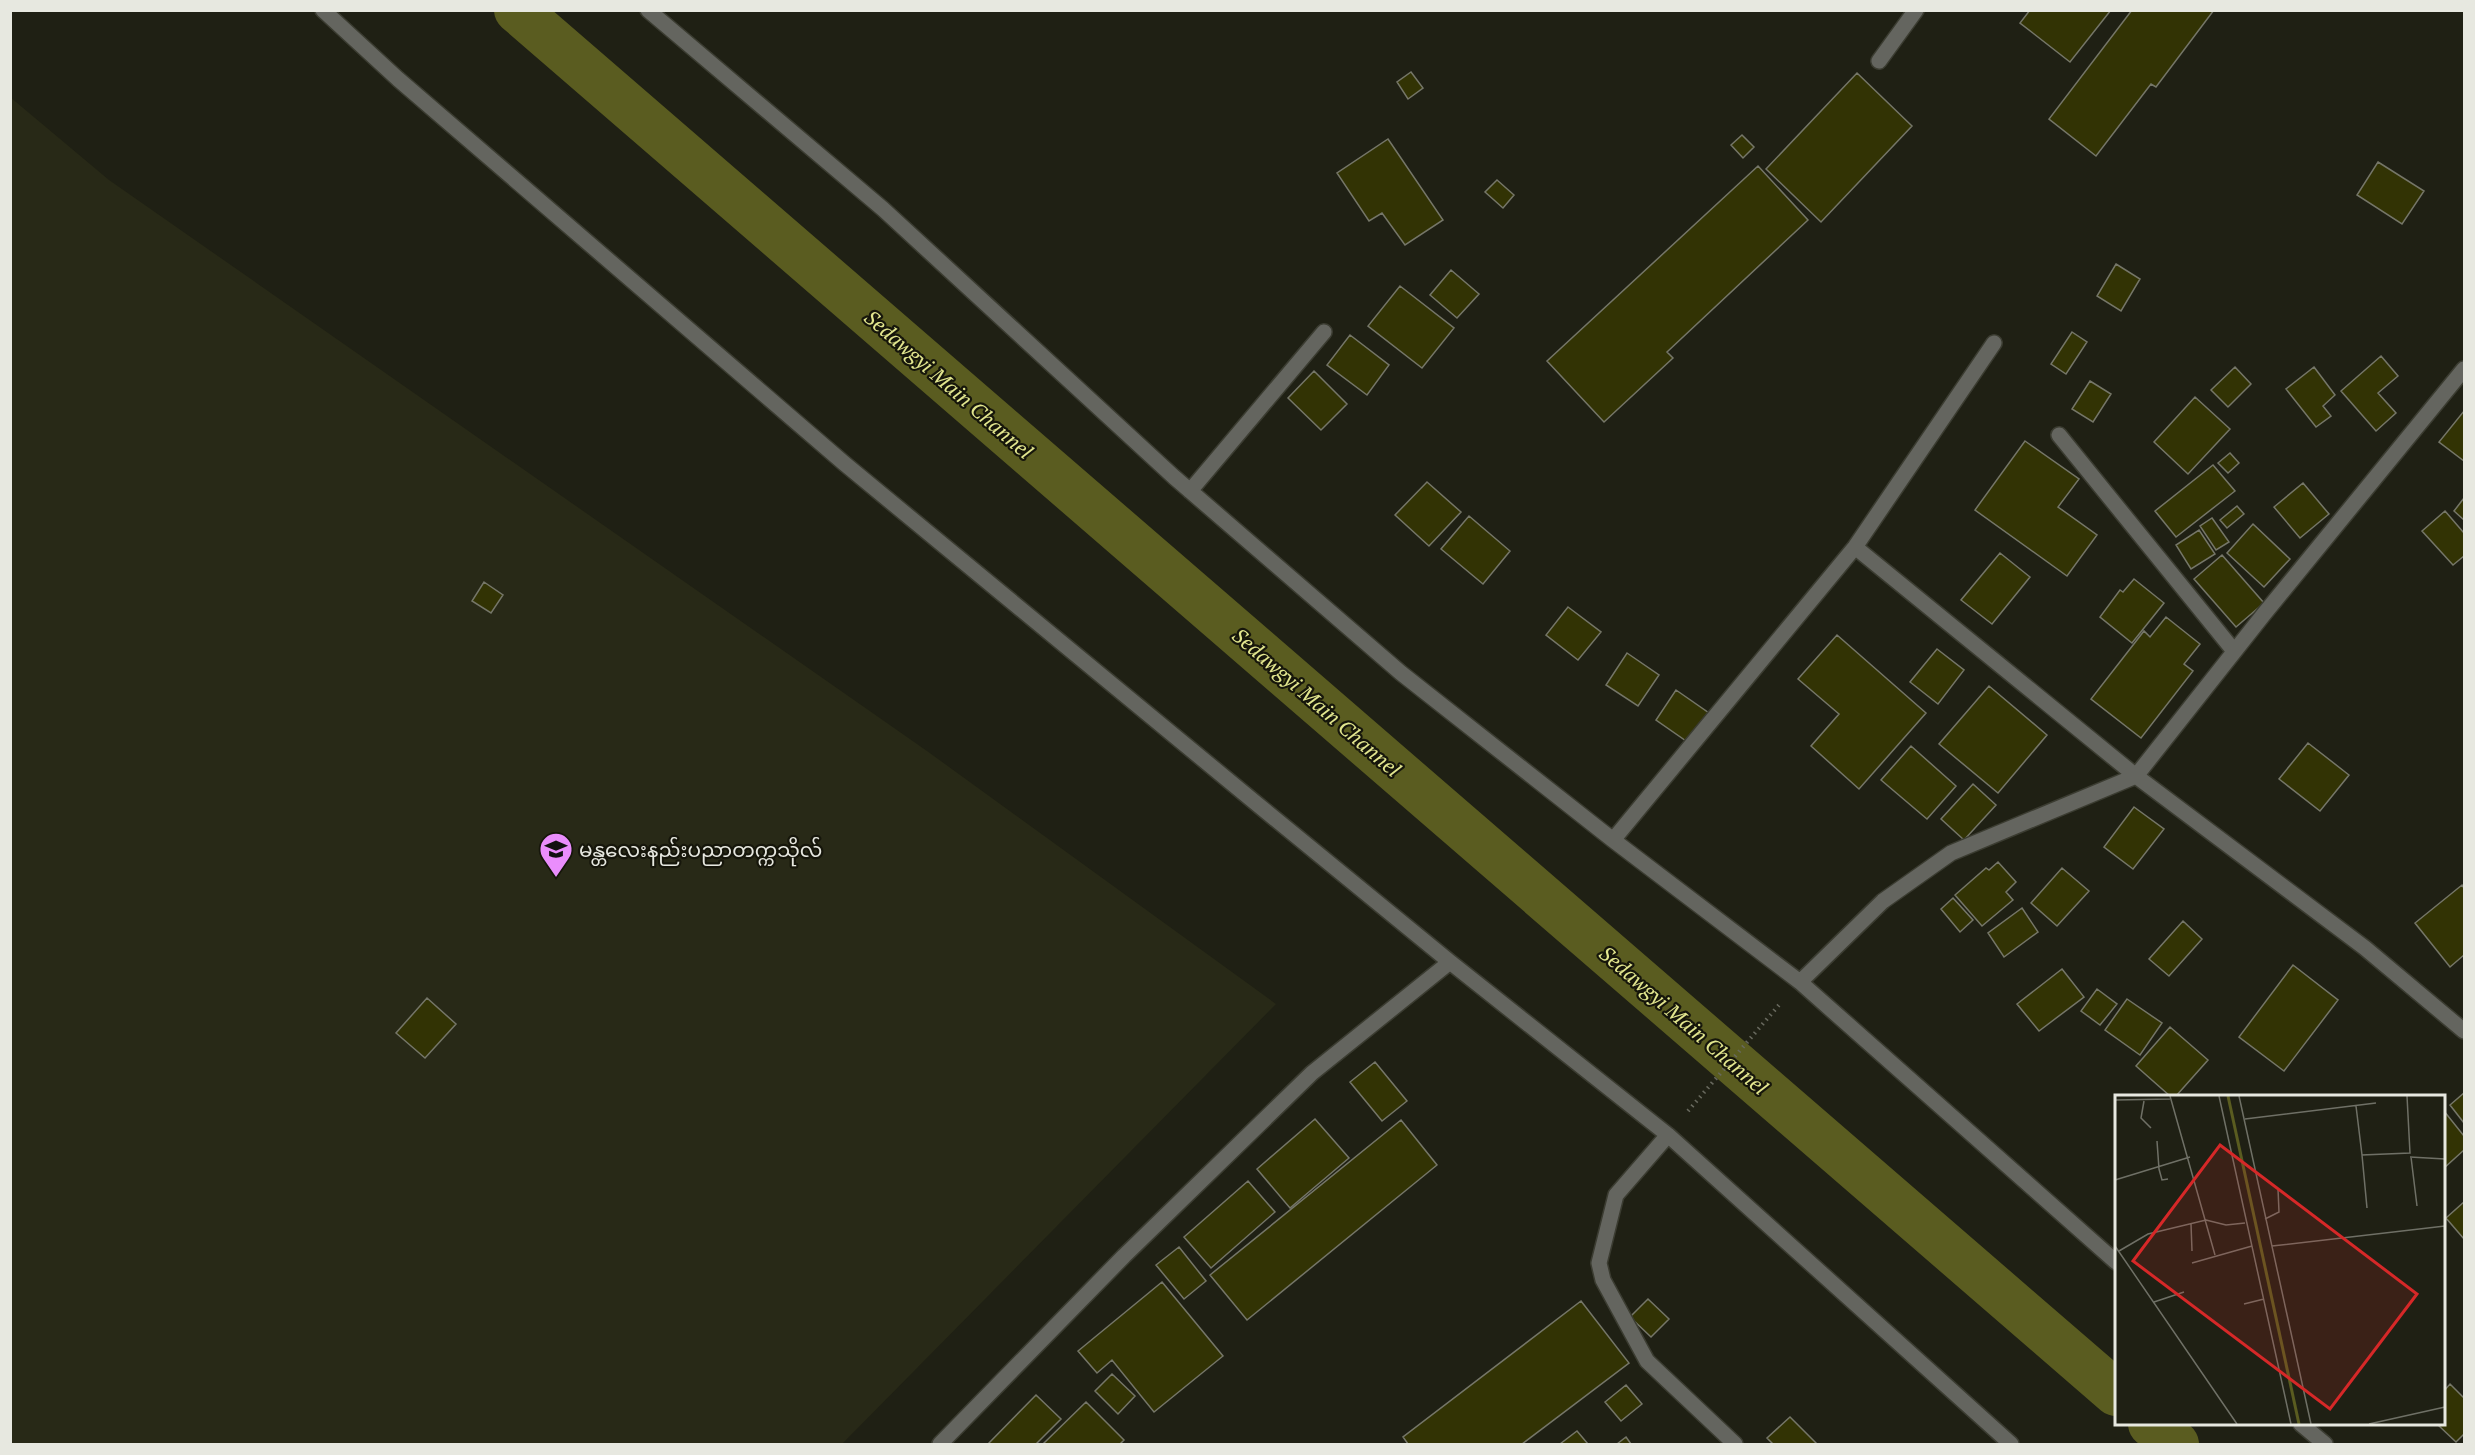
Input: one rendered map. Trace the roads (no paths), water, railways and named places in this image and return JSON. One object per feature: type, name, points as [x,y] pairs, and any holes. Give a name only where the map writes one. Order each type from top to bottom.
[{"type":"street","points":[[323,10],[398,79],[845,464],[1450,962],[1668,1135],[2011,1444]]},
{"type":"street","points":[[648,10],[883,209],[1190,491],[1401,673],[1613,840],[1800,982],[2115,1261]]},
{"type":"street","points":[[1879,61],[1916,10]]},
{"type":"street","points":[[1190,491],[1324,332]]},
{"type":"street","points":[[1613,840],[1855,547],[1994,343]]},
{"type":"street","points":[[1800,982],[1883,901],[1951,853],[2136,776],[2234,651],[2464,369]]},
{"type":"street","points":[[2059,435],[2234,651]]},
{"type":"street","points":[[1855,547],[2136,776],[2365,948],[2464,1031]]},
{"type":"street","points":[[940,1444],[1124,1256],[1312,1072],[1450,962]]},
{"type":"street","points":[[1668,1135],[1616,1195],[1599,1263],[1603,1280],[1647,1361],[1735,1444]]},
{"type":"street","points":[[2302,1425],[2325,1444]]},
{"type":"waterway","name":"Sedawgyi Main Channel","points":[[517,10],[2115,1392]]},
{"type":"waterway","name":"Sedawgyi Main Channel","points":[[2152,1425],[2176,1444]]},
{"type":"place","name":"မန္တလေးနည်းပညာတက္ကသိုလ်","points":[[556,878]]}]
